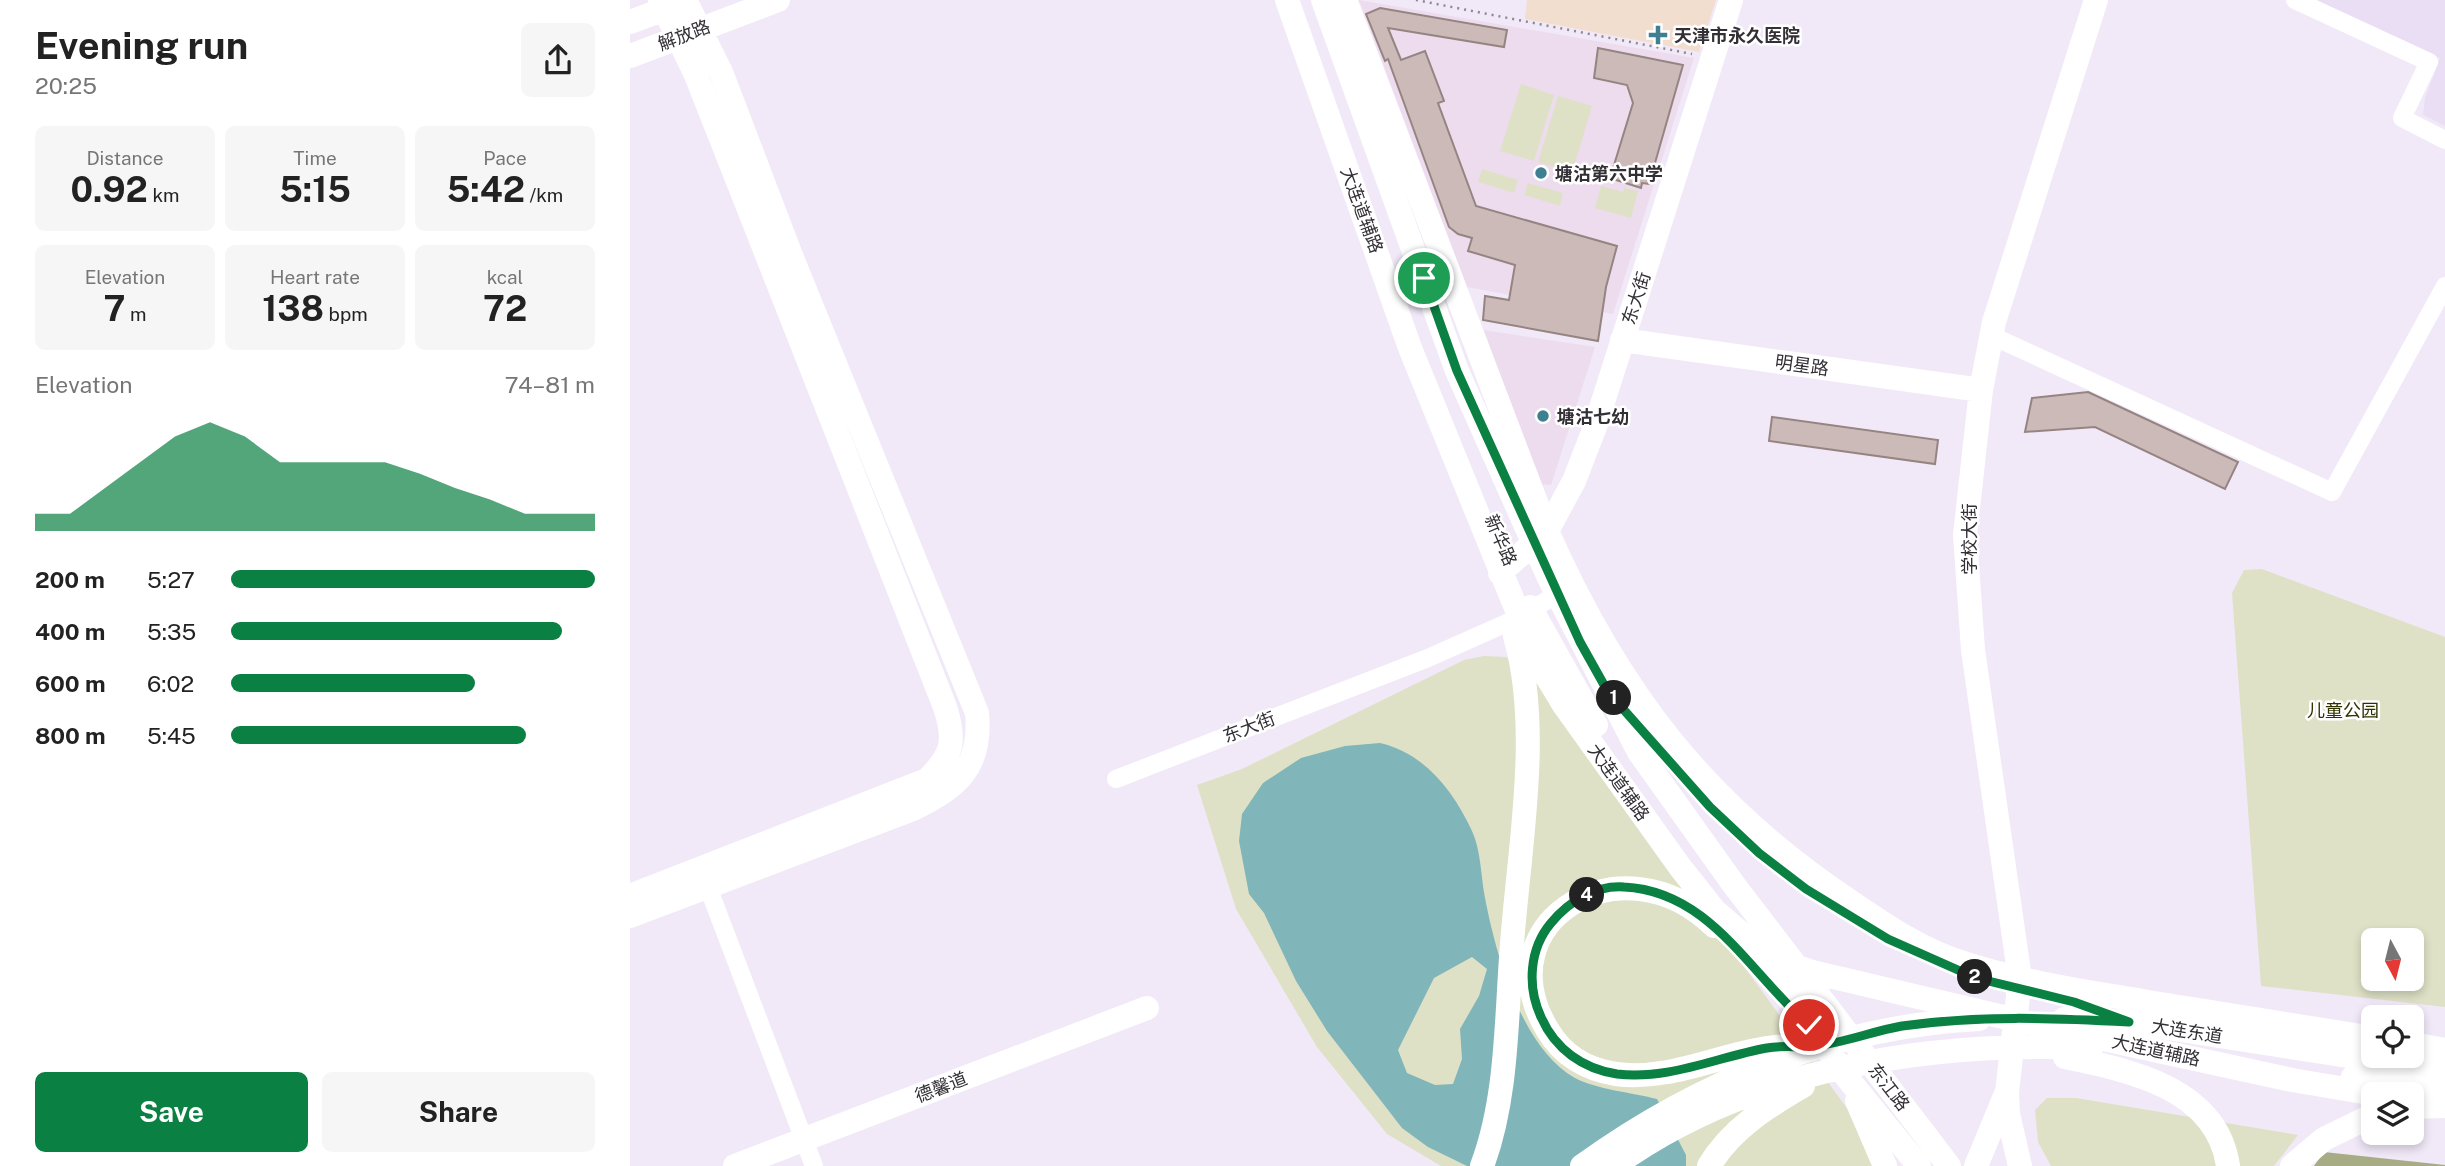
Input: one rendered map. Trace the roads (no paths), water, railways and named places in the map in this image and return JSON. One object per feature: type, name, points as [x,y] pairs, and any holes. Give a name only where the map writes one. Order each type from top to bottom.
[{"type":"street","name":"解放路","points":[[630,56],[778,0]]},
{"type":"street","name":"大连道辅路","points":[[1287,0],[1410,348],[1538,662],[1564,705],[1714,910],[1770,958],[1812,972],[2016,1020],[2292,1080],[2361,1092]]},
{"type":"street","name":"新华路","points":[[1300,0],[1425,353],[1516,578],[1566,674],[1629,774],[1812,1036]]},
{"type":"street","name":"新华路","points":[[1323,0],[1457,371],[1549,578],[1657,781],[1828,1009]]},
{"type":"street","points":[[1345,0],[1547,531],[1571,585],[1619,672],[1659,728],[1701,778],[1781,852],[1900,934],[1955,960],[2020,979],[2361,1036]]},
{"type":"street","name":"东大街","points":[[1500,573],[1547,531],[1574,481],[1595,427],[1731,0]]},
{"type":"street","name":"学校大街","points":[[2007,1092],[2020,979],[1972,638],[1965,535],[1981,390],[1990,342],[2029,209],[2096,0]]},
{"type":"street","points":[[2295,0],[2429,62],[2402,118],[2445,139]]},
{"type":"street","name":"解放路","points":[[630,22],[677,2]]},
{"type":"street","points":[[630,896],[927,780],[943,765],[951,750],[951,726],[945,707],[695,75],[689,33],[677,2]]},
{"type":"street","points":[[630,916],[940,796],[960,780],[973,759],[979,738],[974,705],[792,258],[721,72],[689,33]]},
{"type":"street","points":[[1990,342],[2001,340],[2332,492],[2445,286]]},
{"type":"street","name":"明星路","points":[[1622,340],[1981,390]]},
{"type":"street","points":[[1425,353],[1448,464],[1514,631],[1525,693],[1525,781],[1500,1086],[1496,1122],[1482,1166]]},
{"type":"street","name":"东大街","points":[[1116,779],[1428,658],[1518,618],[1571,585]]},
{"type":"street","points":[[1608,692],[1733,830],[1783,872],[1832,907],[1912,951],[1957,970],[2006,986],[2074,1002],[2129,1022]]},
{"type":"street","points":[[1619,886],[1650,890],[1681,901],[1702,915],[1812,1036],[1660,1074],[1630,1075],[1600,1070],[1565,1051],[1543,1022],[1532,980],[1535,953],[1542,936],[1556,917],[1586,895],[1619,886]]},
{"type":"street","points":[[708,887],[814,1166]]},
{"type":"street","name":"德馨道","points":[[735,1166],[1147,1008]]},
{"type":"street","name":"东江路","points":[[1828,1009],[1949,1166]]},
{"type":"street","name":"大连东道","points":[[1582,1166],[1623,1138],[1679,1106],[1812,1036],[1964,1020],[2056,1018],[2129,1022],[2445,1071]]},
{"type":"street","name":"东江路","points":[[1812,1036],[1838,1076],[1919,1166]]},
{"type":"street","name":"大连东道","points":[[1615,1166],[1650,1142],[1718,1107],[1769,1087],[1838,1076],[1917,1056],[2074,1047],[2131,1051],[2445,1088]]},
{"type":"street","points":[[2424,1047],[2445,1052],[2424,1082]]},
{"type":"street","points":[[2023,1049],[2129,1071],[2167,1086],[2211,1124],[2221,1142],[2228,1166]]},
{"type":"street","points":[[1709,1166],[1718,1151],[1743,1125],[1838,1076],[1885,1166]]},
{"type":"street","points":[[1976,1166],[2007,1092]]},
{"type":"street","points":[[2007,1092],[2008,1114],[2020,1166]]},
{"type":"street","points":[[2424,1102],[2445,1106]]},
{"type":"street","points":[[2424,1107],[2445,1106]]},
{"type":"street","points":[[2292,1166],[2324,1139],[2361,1121]]},
{"type":"place","name":"天津市永久医院","points":[[1658,35]]},
{"type":"place","name":"塘沽第六中学","points":[[1541,173]]},
{"type":"place","name":"塘沽七幼","points":[[1543,416]]},
{"type":"park label","name":"儿童公园","points":[[2343,710]]}]
